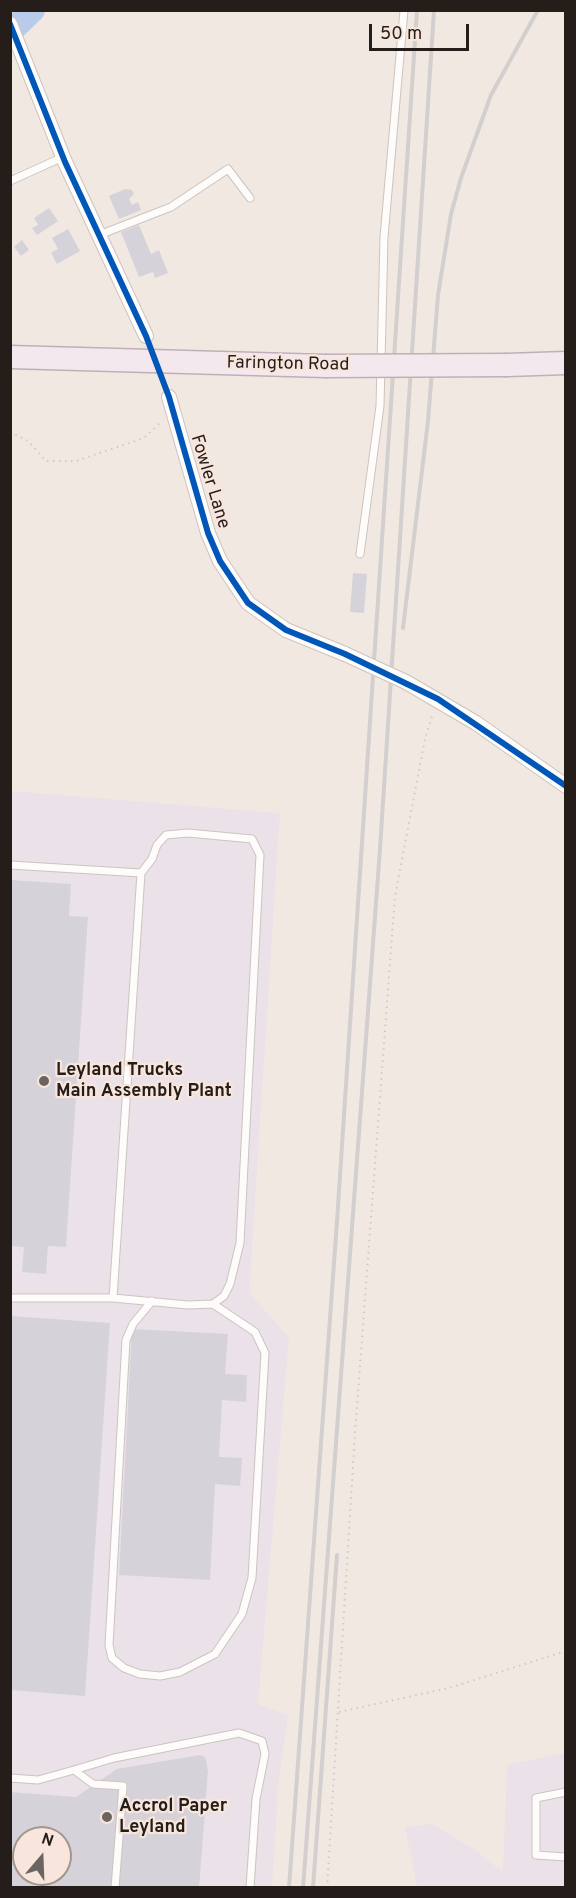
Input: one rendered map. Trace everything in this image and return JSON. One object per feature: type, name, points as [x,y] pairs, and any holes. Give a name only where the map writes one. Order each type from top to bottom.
[{"type":"highway","name":"Farington Road","points":[[10,357],[325,366],[566,363]]},
{"type":"street","points":[[10,24],[63,157],[146,336]]},
{"type":"street","name":"Fowler Lane","points":[[170,404],[208,532],[220,561],[248,603],[286,630],[345,654],[438,699],[566,786]]},
{"type":"lane","points":[[360,554],[380,406],[386,202],[404,10]]},
{"type":"lane","points":[[10,181],[63,157]]},
{"type":"lane","points":[[99,235],[171,207],[228,169],[250,198]]},
{"type":"lane","points":[[113,1298],[141,873],[152,859],[157,845],[166,835],[188,833],[252,839],[260,855],[240,1243],[230,1284],[224,1296],[213,1304]]},
{"type":"lane","points":[[10,865],[141,873]]},
{"type":"lane","points":[[10,1298],[113,1298],[213,1304],[255,1332],[265,1353],[252,1578],[242,1614],[215,1654],[180,1672],[160,1676],[140,1674],[124,1668],[112,1658],[109,1644],[126,1340],[133,1324],[152,1301]]},
{"type":"lane","points":[[10,1778],[38,1780],[114,1758],[239,1733],[262,1740],[266,1754],[256,1799],[250,1887]]},
{"type":"lane","points":[[74,1770],[93,1784],[123,1786],[115,1887]]},
{"type":"lane","points":[[566,1791],[537,1798],[536,1855],[566,1857]]},
{"type":"path","points":[[10,432],[28,441],[46,461],[76,462],[144,438],[170,404]]},
{"type":"path","points":[[327,1887],[355,1433],[395,896],[425,739],[438,699]]},
{"type":"path","points":[[339,1712],[449,1688],[566,1651]]},
{"type":"shaded area","points":[[10,791],[280,813],[249,1293],[289,1337],[258,1704],[288,1715],[278,1787],[272,1887],[11,1887]]},
{"type":"shaded area","points":[[565,1753],[565,1887],[417,1887],[405,1827],[432,1824],[474,1849],[503,1872],[507,1765]]},
{"type":"building","points":[[125,189],[132,190],[134,194],[129,199],[132,205],[138,202],[141,210],[119,219],[109,196]]},
{"type":"building","points":[[49,208],[58,221],[37,235],[32,228],[38,225],[34,218]]},
{"type":"building","points":[[139,225],[151,254],[159,250],[168,273],[155,278],[153,272],[139,277],[121,232]]},
{"type":"building","points":[[68,229],[80,251],[57,264],[51,253],[58,249],[52,238]]},
{"type":"building","points":[[22,240],[29,250],[21,256],[14,247]]},
{"type":"building","points":[[353,573],[367,574],[364,613],[350,612]]},
{"type":"building","name":"Leyland Trucks Main Assembly Plant","points":[[10,880],[71,884],[69,916],[88,917],[66,1247],[48,1246],[46,1274],[22,1272],[24,1247],[10,1246]]},
{"type":"building","points":[[10,1316],[110,1323],[85,1696],[10,1690]]},
{"type":"building","points":[[132,1329],[228,1334],[225,1374],[247,1375],[246,1402],[222,1400],[219,1457],[242,1458],[240,1486],[215,1484],[210,1580],[119,1575]]},
{"type":"building","name":"Accrol Paper Leyland","points":[[200,1755],[205,1757],[208,1771],[199,1888],[10,1888],[10,1792],[76,1797],[117,1769]]},
{"type":"waterway","points":[[10,32],[33,10]]},
{"type":"railway","points":[[289,1888],[337,1221],[417,10]]},
{"type":"railway","points":[[303,1888],[380,849],[434,10]]},
{"type":"railway","points":[[403,628],[428,421],[438,295],[451,214],[461,178],[491,95],[538,10]]},
{"type":"railway","points":[[313,1888],[337,1555]]},
{"type":"cycle path","points":[[10,24],[65,162],[146,336],[169,397],[208,533],[220,561],[248,603],[286,630],[345,654],[438,699],[566,786]]},
{"type":"place","name":"Leyland Trucks Main Assembly Plant","points":[[44,1081]]},
{"type":"place","name":"Accrol Paper Leyland","points":[[107,1817]]}]
